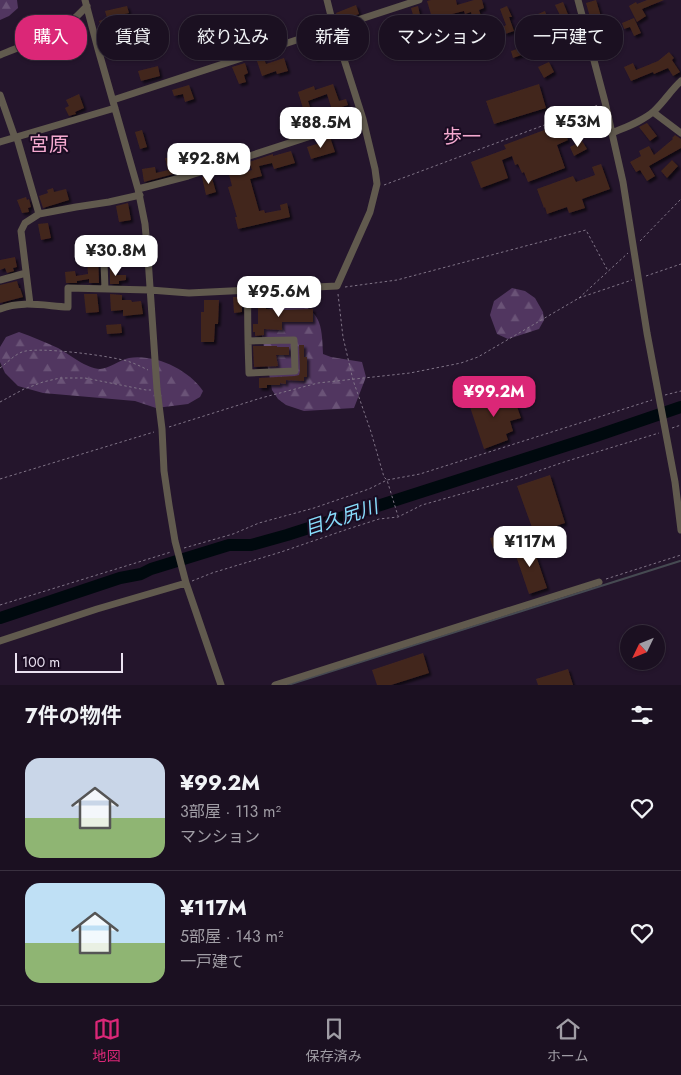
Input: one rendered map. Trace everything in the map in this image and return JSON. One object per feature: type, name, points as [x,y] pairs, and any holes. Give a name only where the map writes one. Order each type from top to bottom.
[{"type":"street","points":[[327,0],[331,15]]},
{"type":"street","points":[[369,16],[419,0]]},
{"type":"street","points":[[578,0],[606,102],[623,182],[638,278],[675,482],[681,530]]},
{"type":"street","points":[[0,55],[40,39],[66,25],[75,18],[86,2]]},
{"type":"street","points":[[86,2],[139,192],[145,224],[164,471],[178,551],[186,582],[221,685]]},
{"type":"street","points":[[113,100],[297,40]]},
{"type":"street","points":[[0,309],[11,305],[30,304],[68,307],[68,288],[188,293],[337,287],[370,212],[377,184],[363,119],[344,60]]},
{"type":"street","points":[[612,133],[653,112],[681,81]]},
{"type":"street","points":[[0,95],[16,138],[39,214]]},
{"type":"street","points":[[0,142],[116,108]]},
{"type":"street","points":[[653,112],[681,133]]},
{"type":"street","points":[[30,304],[21,231],[24,223],[39,214],[109,202],[363,119]]},
{"type":"street","points":[[105,289],[104,262],[148,258]]},
{"type":"street","points":[[0,280],[26,272]]},
{"type":"street","points":[[248,290],[248,341],[249,373],[295,371],[294,340],[248,341]]},
{"type":"street","points":[[0,641],[186,582]]},
{"type":"street","points":[[275,685],[599,582]]},
{"type":"path","points":[[377,184],[386,185],[606,102]]},
{"type":"path","points":[[579,298],[633,248],[681,199]]},
{"type":"path","points":[[398,515],[353,380],[343,337],[337,287],[406,278],[586,230],[608,271]]},
{"type":"path","points":[[0,479],[261,398],[318,383],[410,373],[478,357],[579,298],[681,264]]},
{"type":"path","points":[[0,368],[22,352],[32,350],[114,358],[132,362],[155,373]]},
{"type":"path","points":[[0,402],[24,389],[60,378],[85,378],[146,390],[157,389]]},
{"type":"path","points":[[0,605],[314,508],[369,489],[387,480],[420,474],[681,391]]},
{"type":"path","points":[[186,582],[379,519],[398,515],[422,505],[518,478],[681,425]]},
{"type":"path","points":[[599,582],[681,556]]},
{"type":"green space","points":[[0,0],[17,0],[18,8],[9,16],[0,20]]},
{"type":"green space","points":[[512,288],[525,291],[535,298],[543,312],[544,320],[539,329],[508,339],[497,334],[490,315],[494,301]]},
{"type":"green space","points":[[289,300],[308,308],[318,319],[322,334],[323,354],[362,362],[366,377],[354,408],[304,411],[286,405],[278,399],[272,390],[261,331],[263,312]]},
{"type":"green space","points":[[19,332],[58,348],[84,364],[95,368],[107,368],[129,358],[139,357],[160,361],[189,376],[203,391],[200,397],[188,404],[156,408],[135,401],[43,393],[18,386],[5,373],[0,362],[0,347],[6,337]]},
{"type":"building","points":[[456,0],[457,5],[474,0],[482,0],[484,8],[479,10],[481,15],[472,15],[471,12],[465,14],[464,11],[448,15],[431,15],[427,1]]},
{"type":"building","points":[[596,0],[600,15],[589,15],[586,3]]},
{"type":"building","points":[[647,0],[664,0],[642,9],[646,16],[637,22],[629,6],[636,2],[637,4]]},
{"type":"building","points":[[563,2],[568,15],[560,15],[555,5]]},
{"type":"building","points":[[356,5],[359,14],[336,15],[336,13]]},
{"type":"building","points":[[127,6],[129,13],[106,15],[105,11]]},
{"type":"building","points":[[418,6],[420,15],[413,15],[411,8]]},
{"type":"building","points":[[507,6],[512,17],[509,17],[514,31],[505,34],[505,15],[502,15],[500,9]]},
{"type":"building","points":[[545,11],[546,15],[536,15]]},
{"type":"building","points":[[634,18],[641,33],[634,36],[630,27],[624,29],[623,23]]},
{"type":"building","points":[[515,50],[515,57],[513,58],[511,51]]},
{"type":"building","points":[[669,52],[680,72],[673,76],[668,68],[631,81],[624,67],[633,63],[636,70],[658,61]]},
{"type":"building","points":[[264,60],[266,64],[285,60],[288,71],[277,74],[276,71],[262,76],[257,61]]},
{"type":"building","points":[[549,62],[554,72],[544,78],[538,67]]},
{"type":"building","points":[[245,63],[248,73],[244,75],[246,82],[239,84],[232,67]]},
{"type":"building","points":[[158,66],[160,76],[141,81],[138,71]]},
{"type":"building","points":[[333,84],[339,101],[346,99],[348,105],[332,110],[327,94],[308,101],[319,128],[310,131],[298,92],[314,86],[315,90]]},
{"type":"building","points":[[539,84],[546,108],[494,124],[486,101]]},
{"type":"building","points":[[189,85],[194,99],[185,102],[183,94],[174,96],[172,90]]},
{"type":"building","points":[[79,94],[84,108],[75,112],[76,114],[69,116],[65,108],[69,106],[66,100]]},
{"type":"building","points":[[647,123],[657,136],[650,141],[639,127]]},
{"type":"building","points":[[562,126],[568,140],[557,145],[565,168],[528,182],[518,164],[515,165],[512,156],[502,160],[508,178],[481,188],[471,162],[506,149],[504,145],[547,129],[549,133]]},
{"type":"building","points":[[142,130],[147,147],[140,149],[135,132]]},
{"type":"building","points":[[675,135],[681,139],[681,148],[649,166],[655,176],[647,181],[640,170],[636,172],[630,162],[641,156],[639,151],[649,146],[654,155],[673,139]]},
{"type":"building","points":[[330,137],[335,152],[311,159],[307,147],[323,142],[322,139]]},
{"type":"building","points":[[582,141],[587,149],[574,156],[570,147]]},
{"type":"building","points":[[291,151],[295,163],[274,169],[272,163],[259,166],[262,176],[250,179],[259,211],[264,210],[265,213],[281,210],[280,205],[287,203],[290,217],[238,229],[235,217],[237,217],[228,187],[232,186],[228,171],[238,168],[239,174],[252,170],[249,162],[273,154],[273,156]]},
{"type":"building","points":[[173,157],[177,173],[144,182],[142,169],[155,167],[156,173],[168,170],[165,158]]},
{"type":"building","points":[[672,160],[678,166],[667,178],[661,171]]},
{"type":"building","points":[[601,164],[610,189],[582,199],[585,208],[569,213],[567,207],[547,214],[537,189],[573,176],[576,182],[595,175],[592,167]]},
{"type":"building","points":[[210,175],[216,192],[206,195],[202,177]]},
{"type":"building","points":[[53,188],[54,192],[66,189],[69,200],[43,208],[39,196],[48,193],[47,190]]},
{"type":"building","points":[[26,197],[27,200],[29,199],[31,207],[28,208],[29,212],[22,213],[17,200]]},
{"type":"building","points":[[128,203],[131,220],[119,222],[116,206]]},
{"type":"building","points":[[48,223],[51,238],[41,240],[38,224]]},
{"type":"building","points":[[101,247],[102,254],[98,254],[99,283],[89,283],[89,279],[77,281],[77,283],[66,283],[65,272],[75,271],[76,276],[88,274],[86,249]]},
{"type":"building","points":[[15,257],[17,267],[13,268],[14,271],[7,273],[5,268],[0,270],[0,260]]},
{"type":"building","points":[[115,266],[116,275],[126,275],[126,280],[119,281],[119,284],[110,284],[110,267]]},
{"type":"building","points":[[17,281],[23,297],[0,303],[0,285]]},
{"type":"building","points":[[84,294],[97,294],[99,312],[86,313]]},
{"type":"building","points":[[110,294],[122,295],[122,300],[141,301],[143,314],[123,316],[123,310],[111,311]]},
{"type":"building","points":[[233,297],[242,297],[242,312],[234,313]]},
{"type":"building","points":[[204,300],[219,300],[218,324],[215,324],[214,342],[201,342],[201,312],[204,312]]},
{"type":"building","points":[[258,304],[266,304],[266,309],[313,309],[313,322],[282,322],[282,330],[264,329],[264,335],[255,336],[253,324],[258,324]]},
{"type":"building","points":[[121,324],[122,333],[107,334],[106,325]]},
{"type":"building","points":[[299,345],[304,345],[304,357],[307,357],[307,377],[304,377],[304,381],[286,380],[286,384],[280,383],[280,385],[267,385],[267,388],[259,388],[259,378],[299,375]]},
{"type":"building","points":[[253,346],[289,347],[289,355],[276,355],[278,366],[254,367]]},
{"type":"building","points":[[498,388],[503,402],[514,398],[521,418],[510,421],[513,431],[506,434],[508,440],[484,449],[469,404],[489,398],[487,392]]},
{"type":"building","points":[[550,475],[565,523],[534,533],[517,486]]},
{"type":"building","points":[[509,533],[511,544],[493,548],[490,538]]},
{"type":"building","points":[[531,541],[547,588],[529,594],[513,547]]},
{"type":"building","points":[[423,653],[429,673],[391,685],[377,685],[372,670]]},
{"type":"building","points":[[568,669],[573,685],[538,685],[536,679]]},
{"type":"waterway","name":"目久尻川","points":[[0,618],[120,578],[141,574],[151,569],[229,545],[251,545],[287,535],[681,407]]},
{"type":"waterway","points":[[288,685],[680,561]]},
{"type":"district","name":"歩一","points":[[462,136]]},
{"type":"district","name":"宮原","points":[[49,144]]}]
